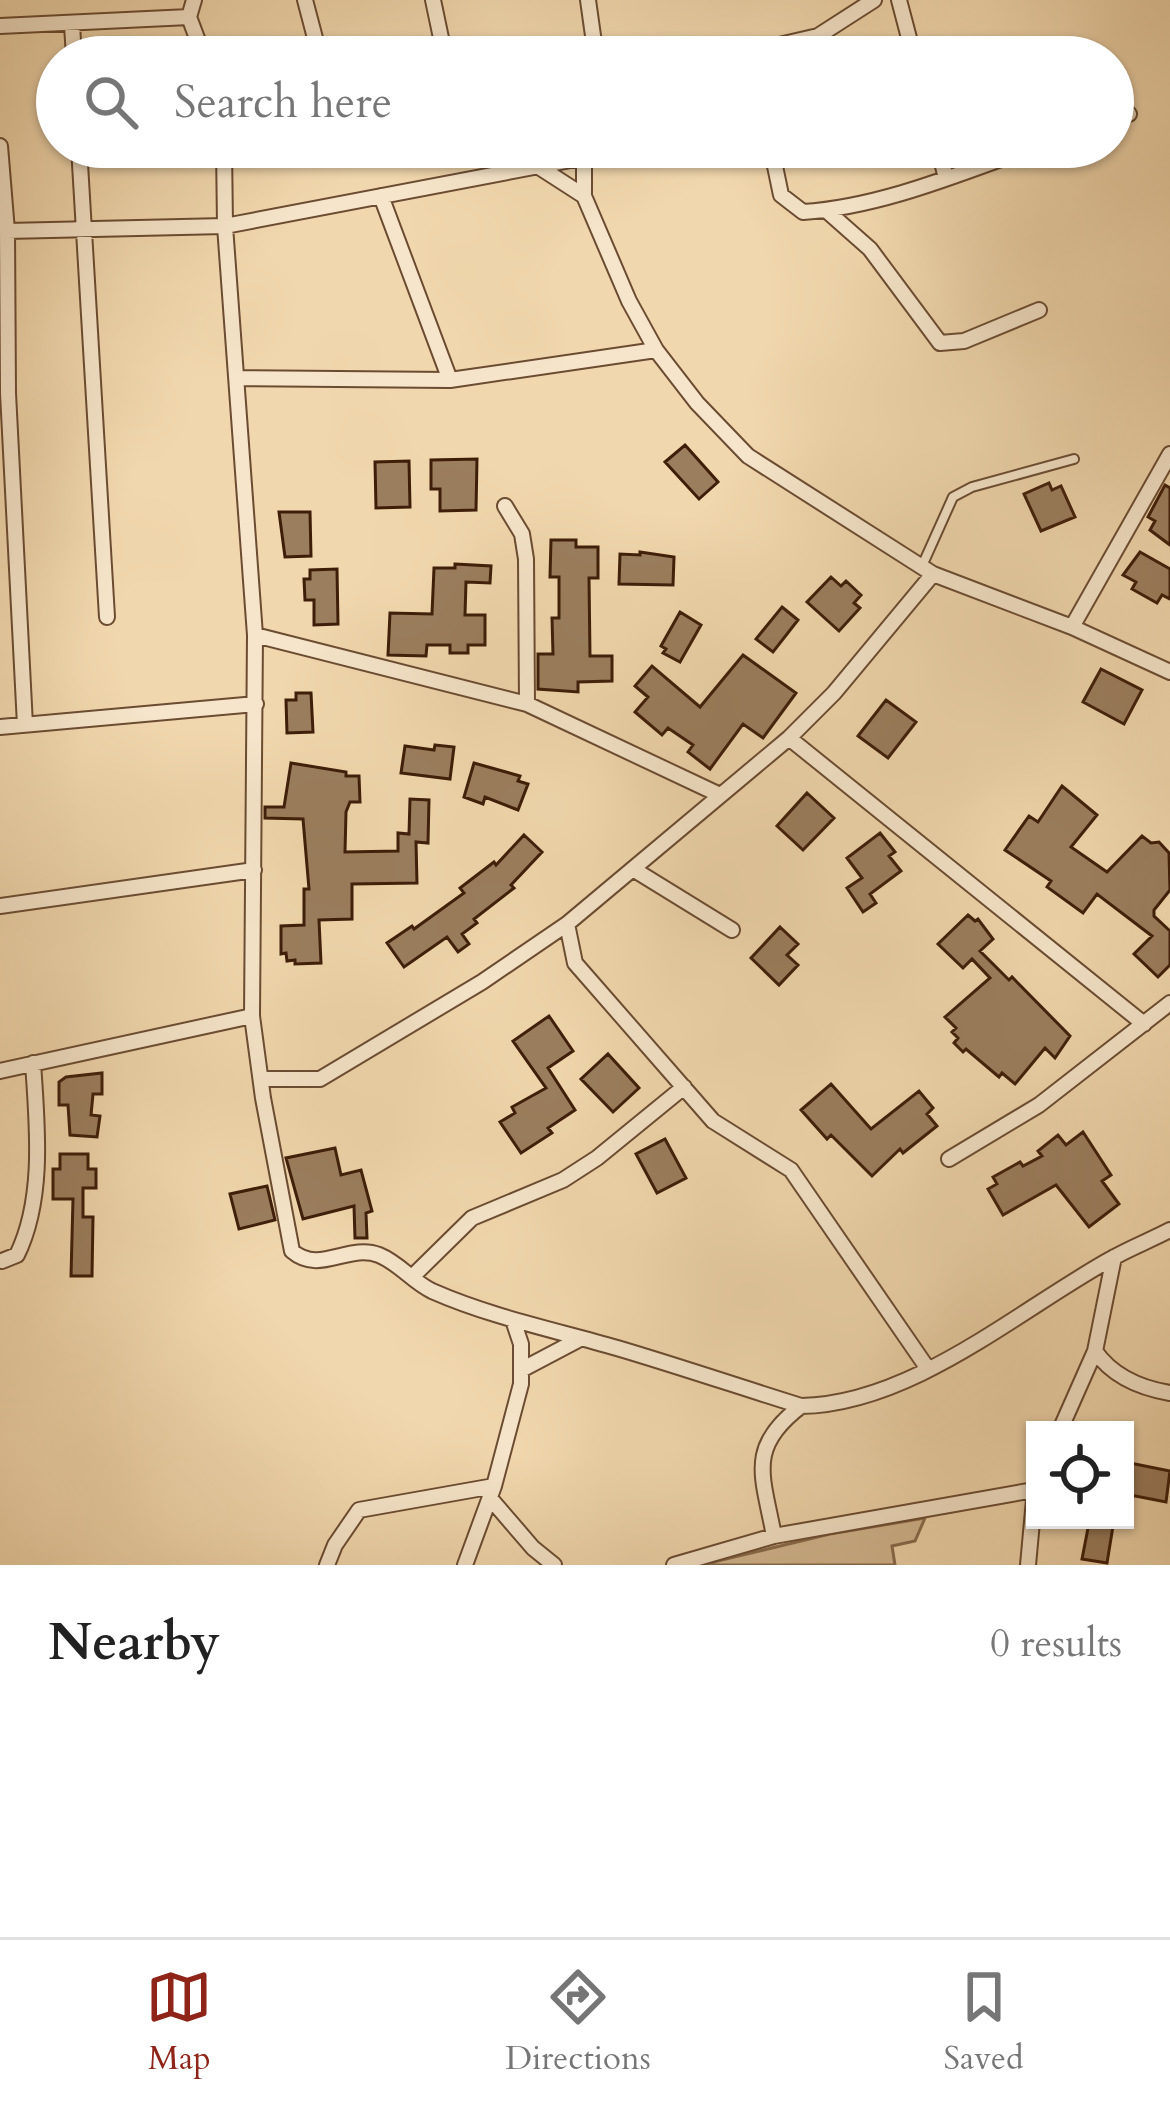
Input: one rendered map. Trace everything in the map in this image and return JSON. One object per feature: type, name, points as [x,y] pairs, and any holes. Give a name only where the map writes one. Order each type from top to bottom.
[{"type":"street","points":[[194,0],[189,16],[196,36]]},
{"type":"street","points":[[305,0],[314,36]]},
{"type":"street","points":[[433,0],[441,36]]},
{"type":"street","points":[[587,0],[593,36]]},
{"type":"street","points":[[818,36],[874,0]]},
{"type":"street","points":[[899,0],[908,36]]},
{"type":"street","points":[[0,26],[189,16]]},
{"type":"street","points":[[72,25],[73,36]]},
{"type":"street","points":[[0,146],[7,231],[4,391],[25,725]]},
{"type":"street","points":[[80,168],[107,617]]},
{"type":"street","points":[[225,168],[224,226],[255,635],[252,1016],[292,1251],[304,1261],[316,1262],[374,1253],[428,1289],[513,1320],[801,1406],[843,1404],[928,1369],[1114,1257],[1170,1230]]},
{"type":"street","points":[[7,231],[224,226],[528,168]]},
{"type":"street","points":[[542,168],[584,196]]},
{"type":"street","points":[[583,168],[584,196],[629,301],[656,350],[697,404],[748,455],[927,571],[1072,627],[1170,672]]},
{"type":"street","points":[[775,168],[781,195],[803,212],[826,211],[974,168]]},
{"type":"street","points":[[943,168],[946,178]]},
{"type":"street","points":[[381,196],[451,380]]},
{"type":"street","points":[[826,211],[870,249],[940,343],[964,341],[1040,310]]},
{"type":"street","points":[[237,379],[451,380],[656,350]]},
{"type":"street","points":[[1072,627],[1170,454]]},
{"type":"street","points":[[505,506],[522,534],[526,559],[526,704]]},
{"type":"street","points":[[261,1079],[320,1079],[482,982],[567,924],[789,738],[834,693],[927,571]]},
{"type":"street","points":[[255,635],[526,704],[720,795]]},
{"type":"street","points":[[0,727],[256,704]]},
{"type":"street","points":[[789,738],[1144,1024]]},
{"type":"street","points":[[633,869],[731,930]]},
{"type":"street","points":[[0,906],[254,870]]},
{"type":"street","points":[[567,924],[575,963],[713,1121],[791,1170],[928,1369]]},
{"type":"street","points":[[949,1159],[1039,1106],[1170,1003]]},
{"type":"street","points":[[0,1071],[252,1016]]},
{"type":"street","points":[[2,1261],[17,1255],[28,1232],[39,1118],[33,1063]]},
{"type":"street","points":[[412,1277],[472,1218],[563,1180],[684,1087]]},
{"type":"street","points":[[1064,1421],[1095,1351],[1114,1257]]},
{"type":"street","points":[[465,1565],[492,1492],[523,1369],[513,1320]]},
{"type":"street","points":[[523,1369],[578,1340]]},
{"type":"street","points":[[1095,1351],[1139,1388],[1170,1393]]},
{"type":"street","points":[[774,1536],[763,1472],[764,1445],[776,1425],[801,1406]]},
{"type":"street","points":[[327,1565],[334,1545],[359,1510],[492,1492]]},
{"type":"street","points":[[492,1492],[533,1548],[554,1565]]},
{"type":"street","points":[[674,1565],[774,1536],[1026,1492]]},
{"type":"street","points":[[1028,1565],[1031,1529]]},
{"type":"lane","points":[[927,571],[953,497],[1074,459]]},
{"type":"shaded area","points":[[925,1518],[915,1541],[892,1546],[895,1565],[701,1565],[830,1534]]},
{"type":"building","points":[[685,445],[718,482],[699,499],[665,462]]},
{"type":"building","points":[[477,459],[476,510],[440,511],[440,489],[431,489],[431,460]]},
{"type":"building","points":[[409,461],[410,507],[376,508],[375,462]]},
{"type":"building","points":[[1049,483],[1052,490],[1061,486],[1075,517],[1041,531],[1024,494]]},
{"type":"building","points":[[1165,485],[1170,488],[1170,545],[1150,530],[1155,521],[1148,517]]},
{"type":"building","points":[[279,512],[310,512],[311,556],[285,557]]},
{"type":"building","points":[[551,540],[576,540],[576,547],[598,547],[598,578],[589,578],[590,656],[612,656],[612,681],[578,682],[578,692],[538,689],[538,654],[553,654],[552,618],[559,618],[559,577],[550,577]]},
{"type":"building","points":[[1140,552],[1170,569],[1170,599],[1162,595],[1157,603],[1132,589],[1136,582],[1123,575]]},
{"type":"building","points":[[620,554],[674,557],[673,585],[619,584]]},
{"type":"building","points":[[455,564],[491,566],[490,583],[466,582],[465,615],[485,615],[485,645],[468,645],[468,653],[450,653],[450,645],[427,645],[426,656],[388,655],[390,613],[432,614],[434,568],[455,568]]},
{"type":"building","points":[[337,569],[338,624],[314,625],[314,600],[305,600],[304,579],[310,579],[310,570]]},
{"type":"building","points":[[831,577],[841,586],[846,581],[861,595],[854,603],[860,608],[839,631],[807,602]]},
{"type":"building","points":[[782,607],[798,620],[773,652],[756,639]]},
{"type":"building","points":[[680,612],[701,625],[680,662],[663,653],[666,649],[661,646]]},
{"type":"building","points":[[743,655],[796,693],[763,738],[743,724],[710,769],[688,752],[693,745],[668,728],[662,735],[635,712],[648,697],[635,686],[652,666],[700,707]]},
{"type":"building","points":[[1101,669],[1142,690],[1124,724],[1083,702]]},
{"type":"building","points":[[296,693],[311,693],[313,732],[287,733],[286,700],[296,700]]},
{"type":"building","points":[[886,700],[916,722],[888,758],[858,736]]},
{"type":"building","points":[[435,745],[454,747],[450,779],[401,773],[405,746],[434,750]]},
{"type":"building","points":[[291,763],[359,776],[360,802],[350,802],[346,812],[345,852],[398,851],[398,833],[409,834],[410,799],[429,800],[428,843],[416,842],[417,883],[352,884],[352,919],[319,920],[321,963],[295,964],[295,960],[287,961],[286,953],[281,954],[281,926],[304,925],[304,889],[309,889],[303,819],[265,818],[265,807],[284,807]]},
{"type":"building","points":[[474,763],[520,776],[518,781],[528,784],[518,810],[485,797],[483,804],[464,797]]},
{"type":"building","points":[[1062,786],[1097,815],[1071,847],[1107,872],[1142,836],[1151,843],[1159,842],[1169,853],[1170,890],[1154,916],[1170,931],[1170,965],[1158,977],[1134,954],[1152,936],[1097,894],[1083,913],[1047,887],[1051,881],[1005,850],[1029,816],[1038,822]]},
{"type":"building","points":[[807,793],[834,818],[803,850],[777,826]]},
{"type":"building","points":[[880,833],[895,852],[889,856],[901,871],[870,894],[876,903],[863,912],[847,888],[862,878],[847,858]]},
{"type":"building","points":[[524,835],[542,852],[511,885],[514,888],[462,934],[469,944],[458,952],[447,937],[404,967],[387,943],[464,893],[460,888],[494,862],[496,865]]},
{"type":"building","points":[[968,915],[978,919],[993,939],[980,951],[1070,1036],[1055,1058],[1045,1048],[1015,1084],[1002,1073],[999,1077],[966,1049],[963,1052],[954,1043],[956,1028],[945,1017],[990,978],[972,959],[963,968],[938,944]]},
{"type":"building","points":[[780,927],[798,944],[787,955],[798,965],[779,985],[751,958]]},
{"type":"building","points":[[549,1016],[573,1051],[548,1068],[575,1110],[548,1128],[552,1133],[521,1153],[500,1122],[515,1113],[512,1107],[546,1088],[513,1041]]},
{"type":"building","points":[[608,1054],[639,1088],[613,1112],[581,1079]]},
{"type":"building","points":[[102,1073],[102,1094],[93,1094],[91,1115],[100,1116],[97,1137],[70,1135],[68,1105],[59,1105],[59,1082]]},
{"type":"building","points":[[831,1084],[871,1129],[919,1091],[933,1108],[927,1114],[937,1126],[903,1153],[900,1149],[872,1176],[801,1110]]},
{"type":"building","points":[[1083,1132],[1111,1175],[1102,1181],[1119,1204],[1089,1227],[1056,1185],[1003,1215],[988,1189],[997,1184],[993,1177],[1042,1156],[1038,1151],[1058,1135],[1066,1145]]},
{"type":"building","points":[[665,1139],[686,1178],[657,1193],[636,1154]]},
{"type":"building","points":[[335,1148],[341,1175],[361,1170],[372,1211],[366,1213],[367,1238],[355,1238],[354,1206],[303,1219],[286,1158]]},
{"type":"building","points":[[60,1154],[88,1154],[88,1169],[96,1169],[96,1188],[83,1188],[83,1217],[93,1217],[92,1276],[71,1276],[73,1199],[53,1199],[53,1169],[60,1169]]},
{"type":"building","points":[[267,1186],[275,1220],[239,1229],[230,1194]]},
{"type":"building","points":[[1134,1464],[1170,1471],[1166,1502],[1134,1496]]},
{"type":"building","points":[[1088,1529],[1113,1529],[1107,1563],[1082,1559]]}]
